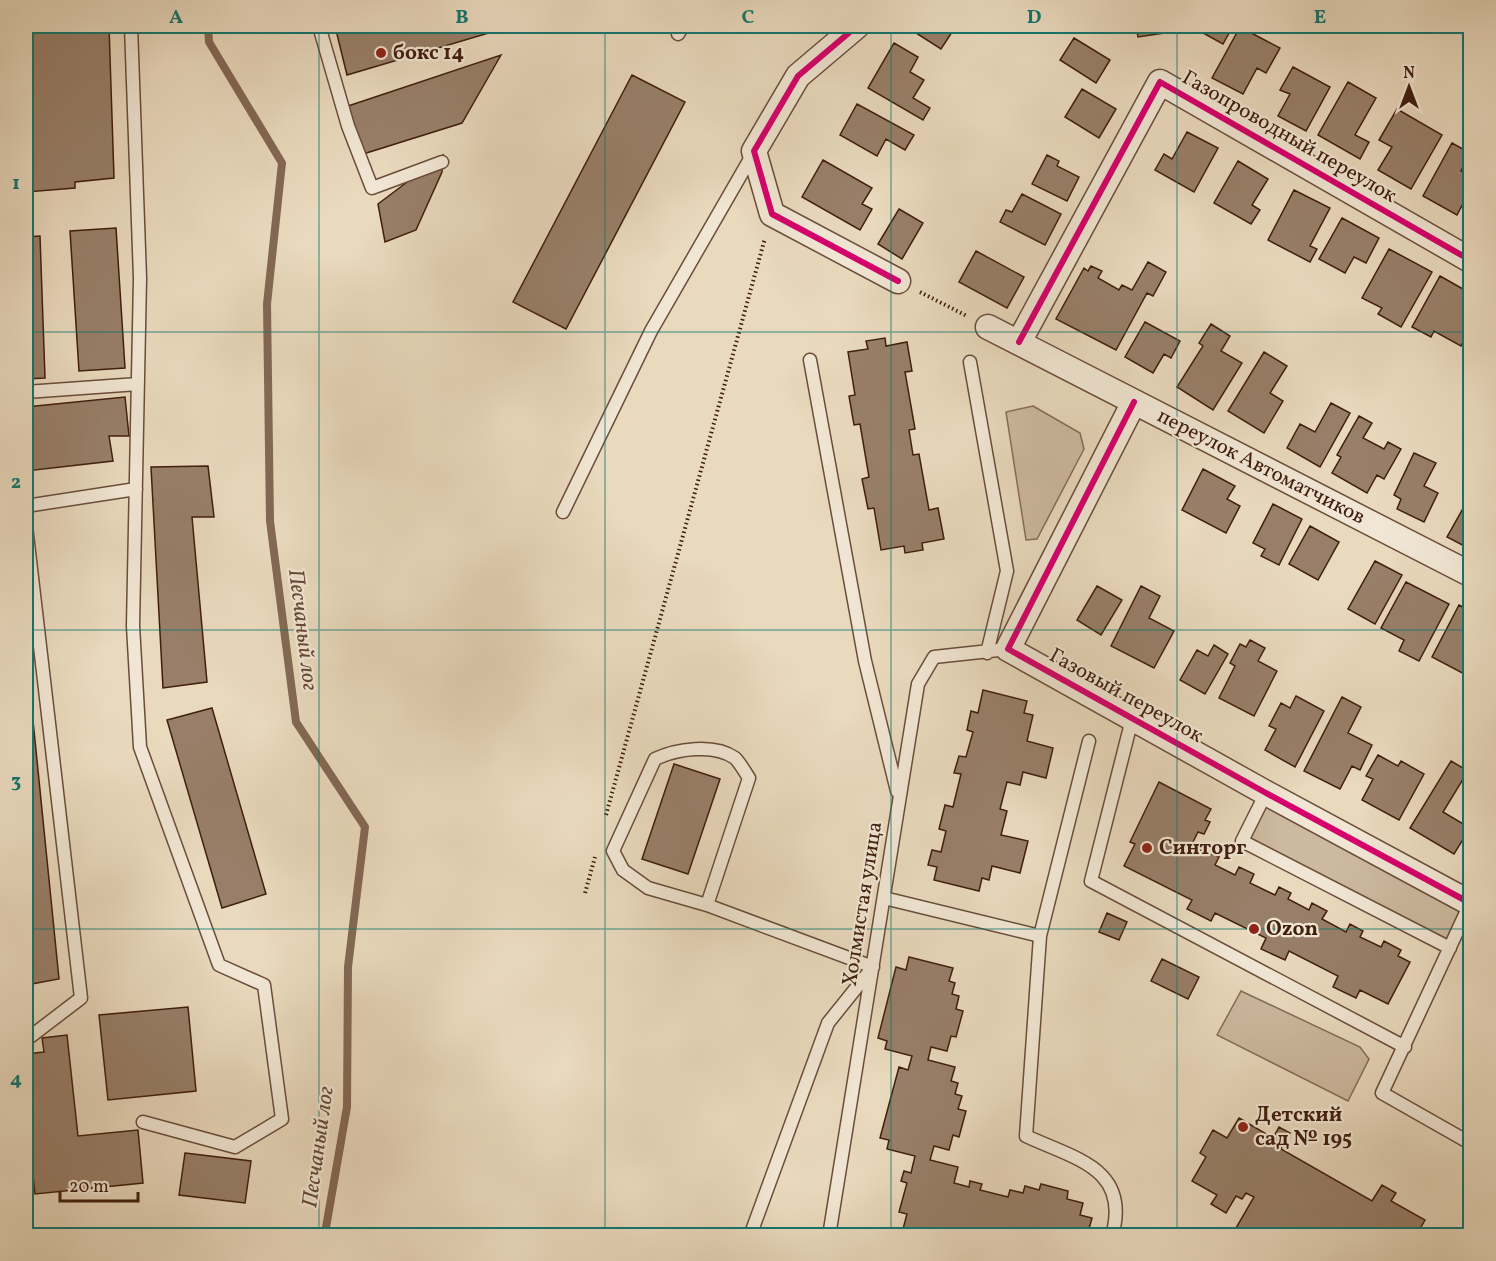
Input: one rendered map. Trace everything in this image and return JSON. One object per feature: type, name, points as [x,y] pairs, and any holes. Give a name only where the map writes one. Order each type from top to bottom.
[{"type":"street","points":[[857,26],[798,76],[754,151],[772,214],[898,281]]},
{"type":"street","name":"Газопроводный переулок","points":[[1018,342],[1160,82],[1470,260]]},
{"type":"street","name":"переулок Автоматчиков","points":[[988,327],[1470,574]]},
{"type":"street","points":[[998,651],[1134,402]]},
{"type":"street","name":"Газовый переулок","points":[[998,651],[1132,719],[1470,904]]},
{"type":"lane","points":[[131,26],[140,278],[133,627],[140,747],[219,965],[264,985],[282,1119],[234,1147],[143,1122]]},
{"type":"lane","points":[[319,26],[348,126],[372,188],[442,162]]},
{"type":"lane","points":[[563,512],[651,332],[754,151]]},
{"type":"lane","points":[[810,360],[865,661],[898,798]]},
{"type":"lane","points":[[970,362],[1007,572],[998,651]]},
{"type":"lane","points":[[26,392],[138,384]]},
{"type":"lane","points":[[26,506],[136,489]]},
{"type":"lane","points":[[26,526],[81,998],[26,1040]]},
{"type":"lane","name":"Холмистая улица","points":[[829,1236],[918,684],[934,657],[998,651]]},
{"type":"lane","points":[[1132,719],[1091,880],[1405,1047]]},
{"type":"lane","points":[[1089,741],[1040,936],[1026,1136],[1100,1171],[1114,1194],[1118,1214],[1112,1236]]},
{"type":"lane","points":[[707,905],[749,778],[734,758],[704,748],[674,750],[655,759],[613,851],[623,870],[648,888],[707,905],[873,967],[828,1023],[750,1236]]},
{"type":"lane","points":[[1266,793],[1242,841],[1450,948]]},
{"type":"lane","points":[[884,898],[1040,936]]},
{"type":"lane","points":[[1470,904],[1382,1093],[1470,1143]]},
{"type":"path","points":[[604,824],[772,214]]},
{"type":"path","points":[[898,281],[988,327]]},
{"type":"path","points":[[585,893],[597,847]]},
{"type":"shaded area","points":[[1033,406],[1080,433],[1084,449],[1037,539],[1026,540],[1006,412]]},
{"type":"shaded area","points":[[1266,793],[1470,903],[1450,948],[1242,841]]},
{"type":"shaded area","points":[[1241,991],[1360,1047],[1369,1059],[1348,1101],[1217,1035]]},
{"type":"building","points":[[26,26],[109,26],[114,178],[75,182],[75,188],[26,192]]},
{"type":"building","name":"бокс 14","points":[[335,26],[490,26],[492,32],[347,75]]},
{"type":"building","points":[[905,26],[956,26],[941,49]]},
{"type":"building","points":[[1136,26],[1170,26],[1171,32],[1138,37]]},
{"type":"building","points":[[1196,26],[1233,26],[1223,44],[1194,28]]},
{"type":"building","points":[[1240,27],[1280,48],[1266,73],[1257,68],[1243,94],[1212,78]]},
{"type":"building","points":[[1074,38],[1110,60],[1096,83],[1060,60]]},
{"type":"building","points":[[894,43],[918,57],[910,72],[924,80],[913,98],[930,108],[923,120],[868,88]]},
{"type":"building","points":[[501,55],[462,123],[360,155],[348,106]]},
{"type":"building","points":[[1293,67],[1330,87],[1306,131],[1278,116],[1290,94],[1280,90]]},
{"type":"building","points":[[632,75],[685,102],[566,329],[513,302]]},
{"type":"building","points":[[1348,82],[1376,98],[1355,135],[1369,142],[1360,159],[1318,135]]},
{"type":"building","points":[[1082,89],[1116,109],[1099,138],[1065,117]]},
{"type":"building","points":[[857,104],[914,135],[905,150],[886,139],[877,156],[840,135]]},
{"type":"building","points":[[1397,109],[1442,135],[1411,189],[1378,170],[1392,147],[1379,140]]},
{"type":"building","points":[[1187,132],[1218,148],[1194,192],[1155,170],[1164,154],[1172,159]]},
{"type":"building","points":[[1452,143],[1470,153],[1461,171],[1468,175],[1470,172],[1470,190],[1457,215],[1423,196]]},
{"type":"building","points":[[443,155],[442,172],[416,230],[385,242],[378,204]]},
{"type":"building","points":[[1047,155],[1059,161],[1057,166],[1079,177],[1067,201],[1032,184]]},
{"type":"building","points":[[823,160],[872,188],[862,204],[872,209],[860,230],[802,197]]},
{"type":"building","points":[[1238,161],[1268,179],[1252,205],[1260,210],[1251,224],[1214,203]]},
{"type":"building","points":[[1294,190],[1330,208],[1310,246],[1317,249],[1310,262],[1268,240]]},
{"type":"building","points":[[1022,194],[1061,214],[1045,245],[1000,222],[1006,210],[1012,212]]},
{"type":"building","points":[[899,209],[923,223],[902,259],[878,244]]},
{"type":"building","points":[[1342,218],[1379,238],[1366,263],[1354,257],[1345,273],[1319,259]]},
{"type":"building","points":[[116,228],[125,368],[79,371],[70,231]]},
{"type":"building","points":[[40,236],[45,378],[26,379],[26,237]]},
{"type":"building","points":[[1389,249],[1432,272],[1401,327],[1378,314],[1382,308],[1362,298]]},
{"type":"building","points":[[976,251],[1024,277],[1007,308],[959,282]]},
{"type":"building","points":[[1148,262],[1166,272],[1153,296],[1147,293],[1116,350],[1056,319],[1084,268],[1088,271],[1091,266],[1102,271],[1098,278],[1119,290],[1122,285],[1132,290]]},
{"type":"building","points":[[1440,276],[1470,293],[1470,328],[1461,346],[1434,331],[1431,337],[1412,327]]},
{"type":"building","points":[[1145,322],[1180,341],[1171,358],[1164,354],[1153,373],[1125,357]]},
{"type":"building","points":[[1211,324],[1230,336],[1221,351],[1242,363],[1213,410],[1177,387],[1203,346],[1199,343]]},
{"type":"building","points":[[885,338],[886,346],[907,342],[912,371],[905,372],[915,429],[909,430],[913,455],[919,454],[929,510],[938,508],[944,539],[922,543],[923,550],[905,553],[904,546],[881,550],[874,508],[868,509],[862,479],[869,477],[860,424],[854,425],[849,396],[855,395],[848,352],[868,349],[866,341]]},
{"type":"building","points":[[1264,352],[1287,366],[1270,393],[1283,401],[1264,433],[1228,411]]},
{"type":"building","points":[[125,397],[129,436],[109,436],[113,461],[26,471],[26,407]]},
{"type":"building","points":[[1331,403],[1350,413],[1320,467],[1287,448],[1300,424],[1315,432]]},
{"type":"building","points":[[1359,416],[1372,423],[1363,438],[1384,449],[1388,442],[1401,449],[1384,479],[1377,475],[1367,493],[1332,473],[1341,457],[1337,455]]},
{"type":"building","points":[[1414,453],[1436,463],[1424,486],[1438,493],[1424,522],[1397,509],[1401,499],[1394,495]]},
{"type":"building","points":[[208,466],[214,517],[192,517],[207,682],[163,688],[151,467]]},
{"type":"building","points":[[1203,469],[1235,486],[1227,499],[1240,506],[1226,533],[1182,510]]},
{"type":"building","points":[[1470,496],[1470,549],[1447,537]]},
{"type":"building","points":[[1273,504],[1302,519],[1279,565],[1261,556],[1265,549],[1253,543]]},
{"type":"building","points":[[1310,526],[1339,542],[1318,580],[1289,564]]},
{"type":"building","points":[[1375,561],[1402,575],[1375,624],[1348,609]]},
{"type":"building","points":[[1406,582],[1449,604],[1419,661],[1399,651],[1404,640],[1381,628]]},
{"type":"building","points":[[1097,586],[1122,600],[1101,635],[1077,620]]},
{"type":"building","points":[[1141,586],[1160,596],[1149,618],[1174,631],[1154,668],[1111,646]]},
{"type":"building","points":[[1459,605],[1470,611],[1470,677],[1432,657]]},
{"type":"building","points":[[1250,640],[1265,648],[1258,661],[1277,671],[1254,716],[1219,698],[1235,666],[1230,663],[1240,644],[1246,647]]},
{"type":"building","points":[[1214,645],[1228,654],[1205,694],[1180,680],[1197,650],[1208,656]]},
{"type":"building","points":[[26,651],[59,979],[26,985]]},
{"type":"building","points":[[983,690],[1027,701],[1024,713],[1033,715],[1027,741],[1053,748],[1046,778],[1023,772],[1020,785],[1007,782],[1000,809],[1007,811],[1001,835],[1028,841],[1020,873],[992,866],[989,880],[982,878],[979,891],[934,880],[937,867],[928,865],[932,850],[941,852],[946,831],[939,829],[945,805],[953,807],[961,774],[954,773],[959,756],[966,757],[973,732],[967,730],[971,711],[978,713]]},
{"type":"building","points":[[1296,696],[1324,711],[1295,767],[1265,750],[1276,729],[1269,726],[1281,703],[1290,708]]},
{"type":"building","points":[[1342,697],[1361,707],[1348,733],[1372,745],[1360,770],[1352,766],[1340,789],[1304,771]]},
{"type":"building","points":[[212,708],[266,894],[222,908],[167,720]]},
{"type":"building","points":[[1378,755],[1398,766],[1401,761],[1424,774],[1399,820],[1362,800],[1373,779],[1366,776]]},
{"type":"building","points":[[1451,761],[1468,771],[1443,812],[1470,828],[1454,854],[1410,828]]},
{"type":"building","points":[[674,764],[720,779],[688,874],[642,859]]},
{"type":"building","points":[[1159,782],[1211,809],[1205,820],[1210,822],[1204,834],[1198,832],[1191,846],[1219,857],[1215,865],[1235,875],[1239,867],[1254,874],[1250,883],[1275,895],[1279,887],[1291,893],[1288,899],[1309,910],[1312,903],[1327,911],[1322,919],[1346,932],[1350,924],[1363,931],[1360,937],[1381,947],[1384,941],[1401,950],[1398,956],[1410,962],[1388,1004],[1360,990],[1356,998],[1333,987],[1338,976],[1289,951],[1285,960],[1261,949],[1266,938],[1215,913],[1211,921],[1187,909],[1192,900],[1124,866],[1135,844],[1130,842]]},
{"type":"building","points":[[1107,913],[1127,922],[1119,940],[1099,932]]},
{"type":"building","points":[[909,957],[953,968],[949,981],[955,983],[952,994],[959,996],[956,1009],[963,1011],[956,1037],[951,1036],[947,1051],[931,1047],[928,1060],[955,1067],[951,1081],[958,1083],[955,1094],[962,1096],[958,1109],[966,1111],[959,1137],[953,1135],[949,1150],[934,1146],[930,1160],[958,1167],[954,1183],[969,1187],[970,1181],[982,1184],[980,1190],[1008,1197],[1010,1190],[1023,1193],[1025,1186],[1039,1190],[1041,1184],[1068,1191],[1067,1199],[1083,1203],[1080,1215],[1092,1218],[1087,1236],[975,1236],[966,1233],[966,1236],[914,1236],[915,1232],[903,1229],[907,1214],[899,1212],[907,1183],[901,1181],[904,1171],[911,1173],[915,1156],[887,1149],[889,1140],[880,1138],[899,1067],[908,1070],[912,1056],[885,1049],[887,1041],[878,1038],[896,967],[906,970]]},
{"type":"building","points":[[1162,959],[1199,977],[1188,999],[1151,981]]},
{"type":"building","points":[[188,1007],[196,1091],[108,1100],[99,1015]]},
{"type":"building","points":[[67,1035],[78,1136],[138,1130],[143,1183],[35,1194],[26,1106],[26,1054],[44,1052],[42,1038]]},
{"type":"building","points":[[1239,1118],[1273,1138],[1279,1127],[1290,1133],[1281,1149],[1372,1201],[1382,1185],[1396,1193],[1391,1201],[1425,1220],[1416,1236],[1248,1236],[1236,1228],[1254,1197],[1246,1193],[1242,1199],[1236,1196],[1226,1213],[1211,1204],[1217,1195],[1192,1181],[1206,1157],[1200,1153],[1213,1130],[1227,1138]]},
{"type":"building","points":[[185,1153],[251,1161],[245,1203],[179,1195]]},
{"type":"waterway","name":"Песчаный лог","points":[[208,26],[209,42],[282,163],[267,304],[270,521],[296,722],[365,827],[348,967],[347,1107],[325,1233],[321,1236]]},
{"type":"cycle path","points":[[857,26],[798,76],[754,151],[772,214],[898,281]]},
{"type":"cycle path","points":[[1019,342],[1160,82],[1470,260]]},
{"type":"cycle path","points":[[1134,402],[1008,649],[1266,793],[1470,903]]},
{"type":"place","name":"бокс 14","points":[[381,53]]},
{"type":"place","name":"Синторг","points":[[1147,848]]},
{"type":"place","name":"Ozon","points":[[1254,929]]},
{"type":"place","name":"Детский сад № 195","points":[[1243,1127]]}]
